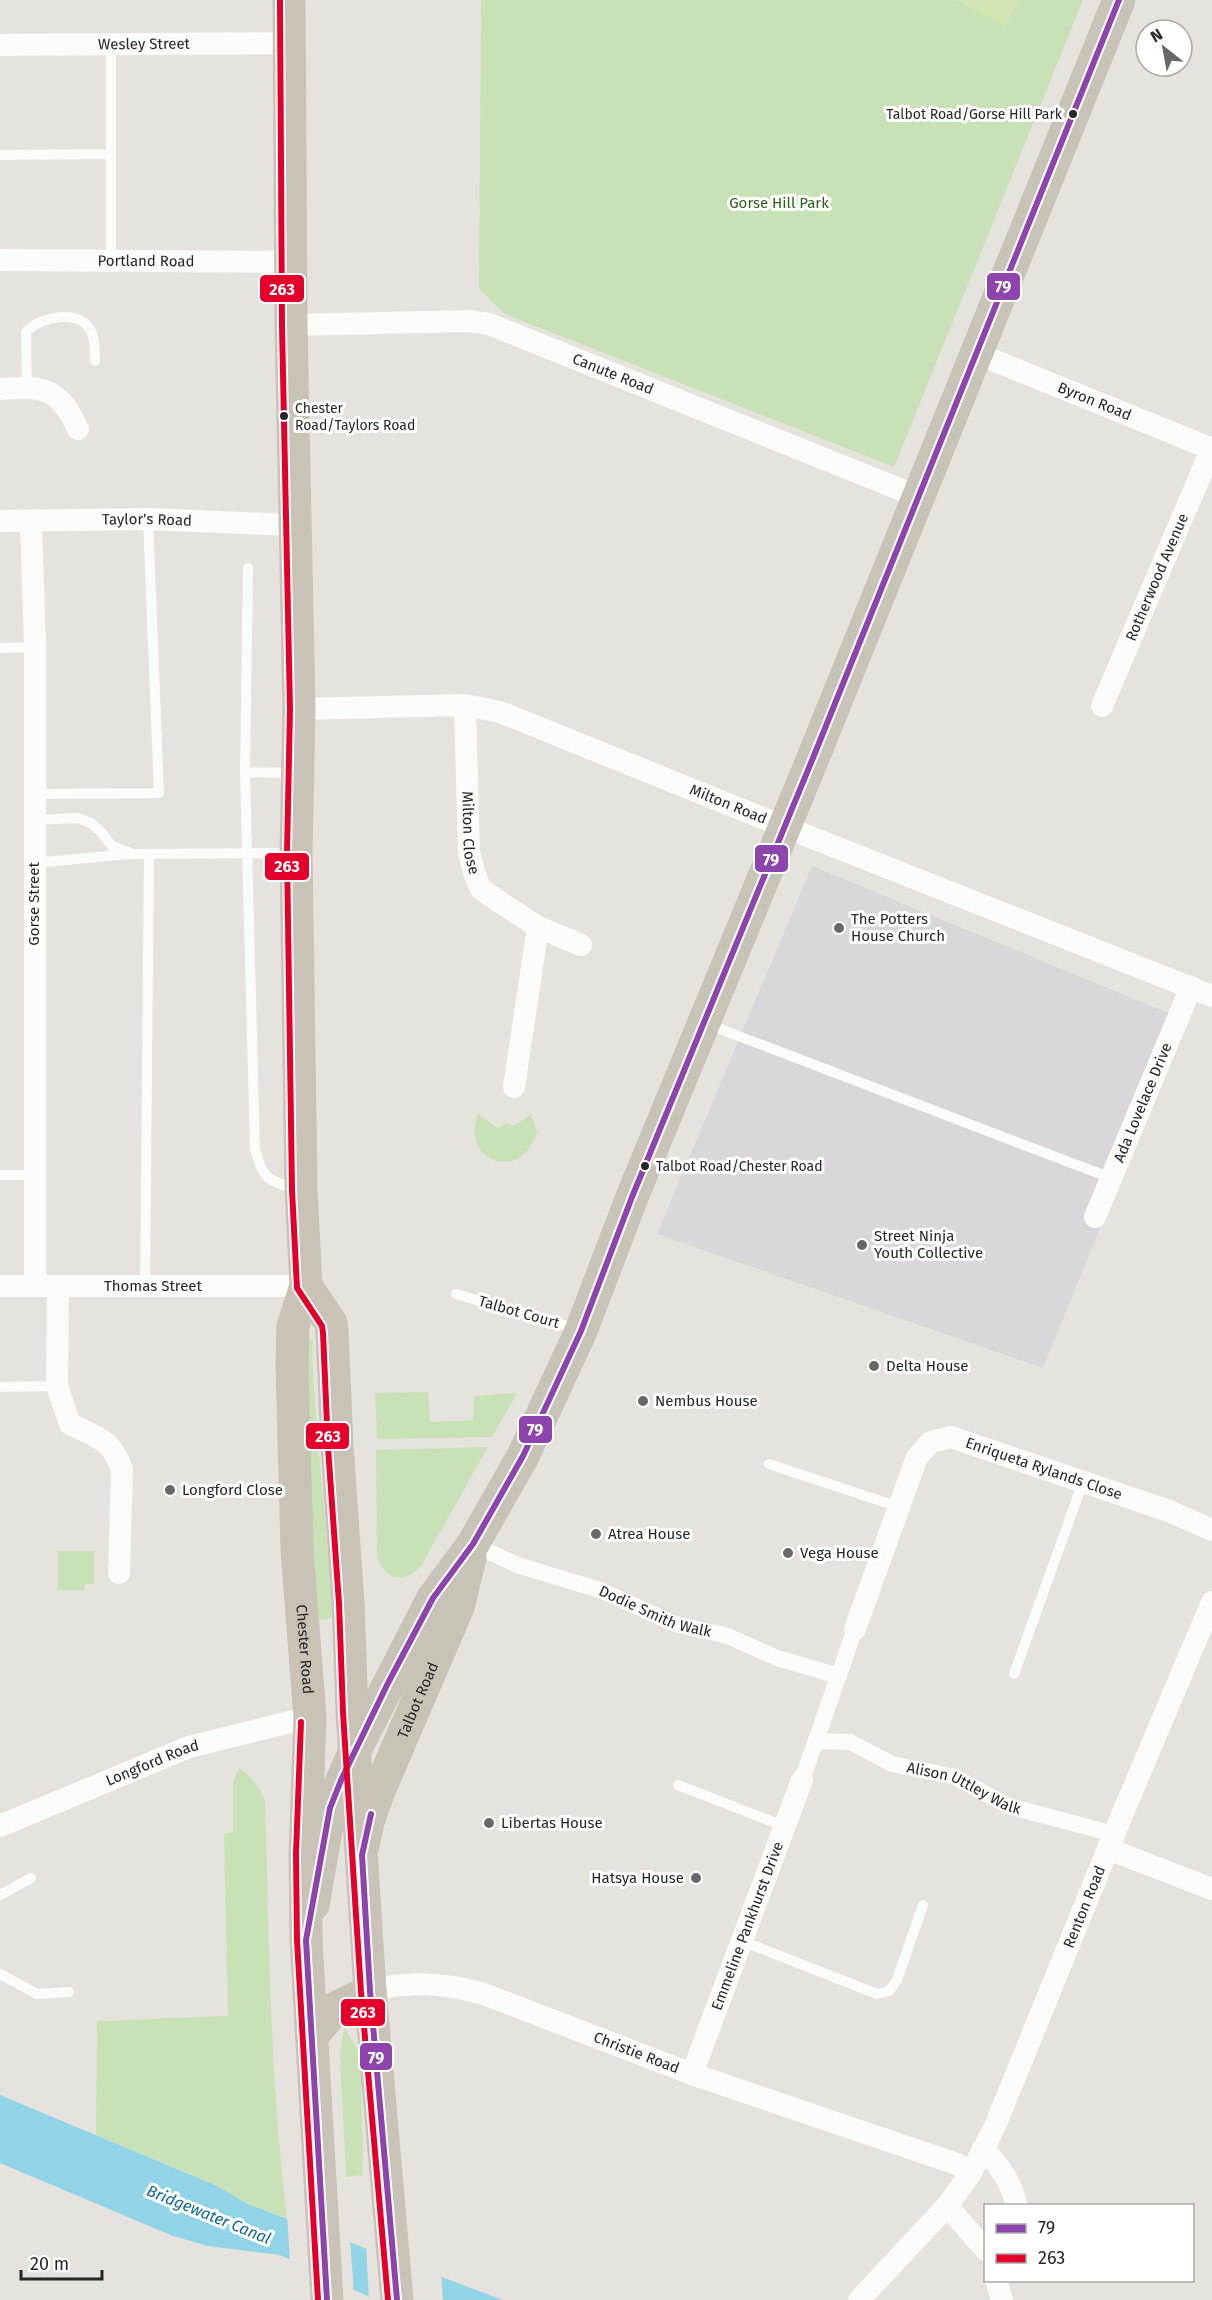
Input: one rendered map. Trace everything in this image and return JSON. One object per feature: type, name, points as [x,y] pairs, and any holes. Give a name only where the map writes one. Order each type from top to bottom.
[{"type":"highway","name":"Chester Road","points":[[289,0],[291,325],[299,709],[296,853],[301,1190],[306,1286],[292,1333],[297,1550],[310,1717],[305,1854],[306,1940],[327,2300]]},
{"type":"highway","points":[[306,1286],[331,1323],[332,1332],[370,1991],[397,2300]]},
{"type":"highway","points":[[310,1717],[327,1706],[352,1682]]},
{"type":"highway","name":"Christie Road","points":[[312,2036],[337,2007],[370,1991]]},
{"type":"main road","name":"Talbot Road","points":[[306,1940],[330,1808],[356,1748],[433,1598],[473,1545],[523,1456],[581,1331],[632,1197],[785,827],[1119,0]]},
{"type":"main road","name":"Talbot Road","points":[[362,1855],[368,1822],[378,1793],[458,1607],[473,1545]]},
{"type":"street","name":"Wesley Street","points":[[0,45],[289,43]]},
{"type":"street","name":"Portland Road","points":[[0,260],[291,262]]},
{"type":"street","name":"Canute Road","points":[[291,325],[469,321],[489,324],[919,497]]},
{"type":"street","name":"Byron Road","points":[[976,353],[1212,449]]},
{"type":"street","points":[[0,389],[27,388],[51,393],[70,411],[78,429]]},
{"type":"street","name":"Rotherwood Avenue","points":[[1102,706],[1212,449]]},
{"type":"street","name":"Taylor's Road","points":[[0,521],[148,519],[295,525]]},
{"type":"street","name":"Gorse Street","points":[[32,522],[35,1286]]},
{"type":"street","name":"Milton Road","points":[[299,709],[465,705],[500,712],[1202,992]]},
{"type":"street","name":"Milton Close","points":[[465,705],[469,853],[475,875],[482,888],[492,897],[538,927],[580,945]]},
{"type":"street","points":[[514,1087],[538,927]]},
{"type":"street","name":"Ada Lovelace Drive","points":[[1095,1217],[1111,1178],[1202,992]]},
{"type":"street","name":"Thomas Street","points":[[0,1286],[306,1286]]},
{"type":"street","points":[[58,1286],[57,1386],[70,1424],[110,1445],[117,1454],[122,1469],[119,1573]]},
{"type":"street","name":"Enriqueta Rylands Close","points":[[855,1629],[917,1457],[931,1442],[951,1437],[1169,1511],[1212,1530]]},
{"type":"street","name":"Dodie Smith Walk","points":[[473,1545],[517,1565],[600,1590],[675,1624],[728,1636],[777,1658],[839,1676]]},
{"type":"street","name":"Renton Road","points":[[859,2300],[947,2206],[971,2173],[995,2126],[1111,1841],[1212,1602]]},
{"type":"street","points":[[802,1780],[855,1629]]},
{"type":"street","name":"Longford Road","points":[[0,1826],[189,1747],[310,1717]]},
{"type":"street","name":"Alison Uttley Walk","points":[[816,1741],[850,1742],[892,1764],[955,1777],[1008,1806],[1111,1841]]},
{"type":"street","name":"Emmeline Pankhurst Drive","points":[[692,2074],[802,1780]]},
{"type":"street","points":[[1111,1841],[1212,1889]]},
{"type":"street","name":"Christie Road","points":[[370,1991],[389,1986],[414,1984],[457,1986],[524,2008],[692,2074],[957,2164],[971,2173]]},
{"type":"street","points":[[983,2149],[1002,2169],[1017,2204]]},
{"type":"street","points":[[947,2206],[984,2246]]},
{"type":"street","points":[[997,2282],[1002,2300]]},
{"type":"lane","points":[[111,43],[111,260]]},
{"type":"lane","points":[[0,155],[110,154]]},
{"type":"lane","points":[[27,388],[26,332],[32,325],[42,320],[76,318],[84,323],[92,331],[95,361]]},
{"type":"lane","points":[[33,794],[159,793],[148,519]]},
{"type":"lane","points":[[248,568],[245,772],[255,1150],[261,1170],[276,1184],[301,1190]]},
{"type":"lane","points":[[0,648],[34,647]]},
{"type":"lane","points":[[245,772],[298,773]]},
{"type":"lane","points":[[33,820],[78,818],[101,832],[112,846],[133,854]]},
{"type":"lane","points":[[33,863],[133,854],[296,853]]},
{"type":"lane","points":[[145,1286],[148,855]]},
{"type":"lane","points":[[704,1023],[1111,1178]]},
{"type":"lane","points":[[0,1175],[35,1175]]},
{"type":"lane","name":"Talbot Court","points":[[456,1294],[581,1331]]},
{"type":"lane","points":[[0,1387],[57,1386]]},
{"type":"lane","points":[[769,1464],[899,1508]]},
{"type":"lane","points":[[1014,1674],[1083,1482]]},
{"type":"lane","points":[[678,1785],[786,1827]]},
{"type":"lane","points":[[0,1895],[31,1878]]},
{"type":"lane","points":[[742,1941],[877,1994],[889,1991],[897,1980],[923,1905]]},
{"type":"lane","points":[[0,1974],[37,1994],[69,1992]]},
{"type":"shaded area","points":[[812,866],[1185,1020],[1043,1368],[657,1234]]},
{"type":"green space","name":"Gorse Hill Park","points":[[481,0],[1083,0],[894,467],[505,314],[479,289]]},
{"type":"green space","points":[[956,0],[1018,0],[1005,26]]},
{"type":"green space","points":[[478,1114],[498,1128],[507,1123],[514,1126],[531,1114],[537,1132],[529,1148],[518,1158],[507,1162],[495,1160],[485,1154],[477,1144],[475,1130]]},
{"type":"green space","points":[[304,1339],[313,1340],[312,1361],[318,1443],[334,1618],[319,1620],[308,1487]]},
{"type":"green space","points":[[428,1392],[430,1422],[473,1420],[474,1396],[517,1393],[492,1437],[377,1439],[375,1393]]},
{"type":"green space","points":[[488,1447],[421,1566],[415,1572],[402,1577],[391,1576],[377,1558],[376,1450]]},
{"type":"green space","points":[[58,1551],[94,1551],[94,1584],[85,1584],[84,1590],[58,1590]]},
{"type":"green space","points":[[239,1768],[255,1782],[265,1801],[274,2062],[287,2218],[248,2204],[215,2185],[96,2135],[97,2021],[228,2016],[224,1834],[233,1832],[233,1782]]},
{"type":"green space","points":[[344,2027],[358,2050],[361,2066],[363,2175],[346,2177],[340,2056]]},
{"type":"water","name":"Bridgewater Canal","points":[[0,2095],[215,2185],[248,2204],[503,2300],[376,2300],[280,2255],[208,2246],[173,2236],[0,2163]]},
{"type":"pier","points":[[287,2215],[350,2239],[354,2293],[290,2263]]},
{"type":"pier","points":[[366,2244],[441,2272],[443,2300],[369,2300]]},
{"type":"transit line","name":"263","points":[[280,0],[282,325],[290,709],[287,853],[292,1190],[297,1288],[322,1326],[323,1333],[343,1713],[361,1992],[388,2300]]},
{"type":"transit line","name":"79","points":[[327,2300],[306,1940],[330,1808],[388,1683],[433,1598],[473,1544],[523,1456],[581,1331],[632,1197],[815,753],[1119,0]]},
{"type":"transit line","name":"263","points":[[301,1722],[296,1854],[297,1940],[318,2300]]},
{"type":"transit line","name":"79","points":[[371,1814],[362,1855],[370,1991],[397,2300]]},
{"type":"place","name":"Talbot Road/Gorse Hill Park","points":[[1073,114]]},
{"type":"place","name":"Chester Road/Taylors Road","points":[[284,416]]},
{"type":"place","name":"The Potters House Church","points":[[839,928]]},
{"type":"place","name":"Talbot Road/Chester Road","points":[[645,1166]]},
{"type":"place","name":"Street Ninja Youth Collective","points":[[862,1245]]},
{"type":"place","name":"Delta House","points":[[874,1366]]},
{"type":"place","name":"Nembus House","points":[[643,1401]]},
{"type":"place","name":"Longford Close","points":[[170,1490]]},
{"type":"place","name":"Atrea House","points":[[596,1534]]},
{"type":"place","name":"Vega House","points":[[788,1553]]},
{"type":"place","name":"Libertas House","points":[[489,1823]]},
{"type":"place","name":"Hatsya House","points":[[696,1878]]}]
